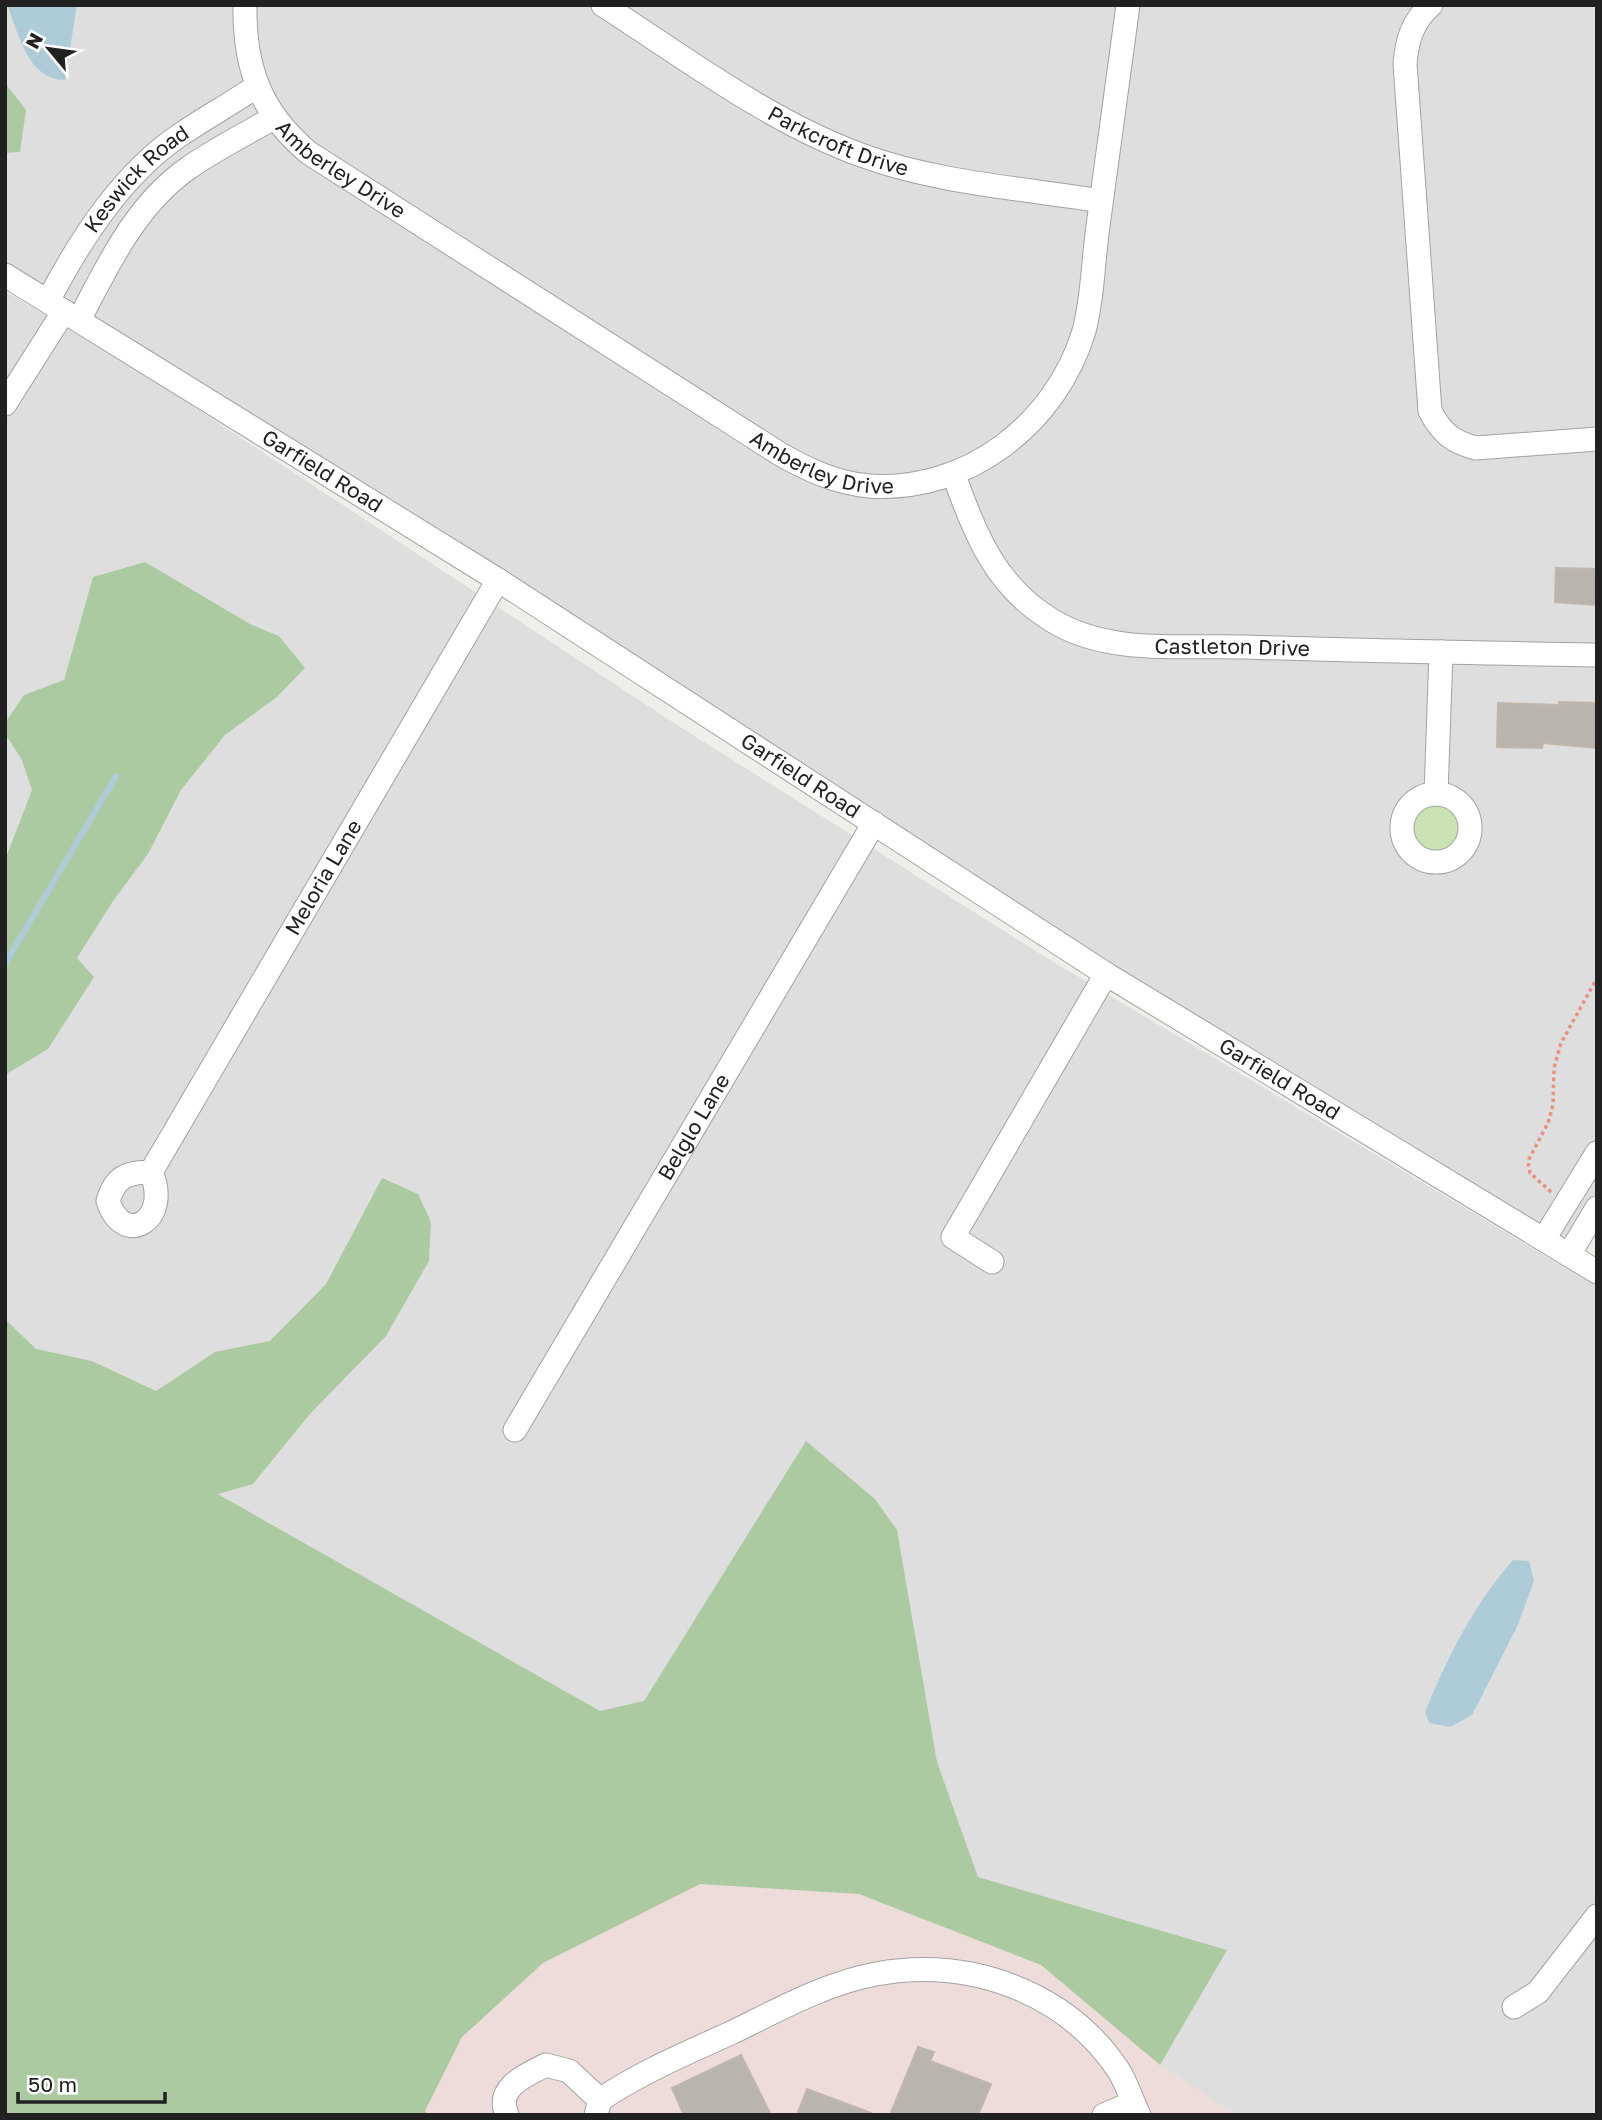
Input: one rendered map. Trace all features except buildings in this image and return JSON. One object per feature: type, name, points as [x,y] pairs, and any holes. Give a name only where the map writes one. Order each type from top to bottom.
[{"type":"street","points":[[245,5],[249,64],[266,102]]},
{"type":"street","name":"Parkcroft Drive","points":[[603,5],[773,112],[860,155],[902,169],[1101,201]]},
{"type":"street","name":"Amberley Drive","points":[[266,102],[294,141],[341,174],[804,468],[822,476],[869,486],[905,485],[954,475],[992,454],[1035,419],[1062,379],[1084,329],[1128,5]]},
{"type":"street","points":[[1430,5],[1415,21],[1410,33],[1405,64],[1430,411],[1441,431],[1462,444],[1476,447],[1597,439]]},
{"type":"street","name":"Keswick Road","points":[[64,311],[89,234],[129,178],[179,135],[266,102]]},
{"type":"street","name":"Keswick Road","points":[[64,311],[122,242],[154,198],[266,102]]},
{"type":"street","name":"Garfield Road","points":[[5,275],[498,580],[1106,974],[1597,1272]]},
{"type":"street","points":[[5,404],[64,311]]},
{"type":"street","name":"Castleton Drive","points":[[954,475],[981,546],[1001,578],[1029,606],[1076,633],[1113,643],[1597,655]]},
{"type":"street","name":"Meloria Lane","points":[[151,1172],[498,580]]},
{"type":"street","points":[[1436,794],[1441,652]]},
{"type":"street","name":"Belglo Lane","points":[[515,1430],[874,823]]},
{"type":"street","points":[[992,1262],[953,1237],[1106,974]]},
{"type":"street","points":[[1544,1239],[1597,1153]]},
{"type":"street","points":[[1569,1255],[1597,1208]]},
{"type":"street","points":[[1514,2007],[1538,1992],[1597,1916]]},
{"type":"street","points":[[507,2115],[505,2096],[514,2081],[546,2065],[569,2071],[598,2107],[627,2081],[803,1999],[874,1974],[916,1969],[955,1971],[990,1978],[1035,1994],[1085,2031],[1119,2072],[1136,2109],[1104,2115]]},
{"type":"path","points":[[1549,1190],[1530,1173],[1528,1161],[1548,1124],[1553,1105],[1554,1068],[1560,1043],[1597,978]]},
{"type":"shaded area","points":[[5,5],[1597,5],[1597,1208],[1569,1255],[5,275]]},
{"type":"shaded area","points":[[5,291],[144,374],[677,725],[1047,958],[1597,1287],[1597,2115],[1236,2115],[1160,2065],[1195,2004],[599,1711],[5,1372]]},
{"type":"shaded area","points":[[599,1711],[1195,2005],[1160,2065],[1236,2115],[5,2115],[5,2061]]},
{"type":"green space","points":[[5,83],[26,110],[20,152],[5,153]]},
{"type":"green space","points":[[145,562],[250,624],[279,636],[305,668],[277,697],[225,735],[181,790],[148,854],[113,901],[77,958],[94,977],[48,1049],[5,1075],[5,860],[32,790],[21,758],[5,734],[5,723],[24,695],[64,680],[93,577]]},
{"type":"green space","points":[[1438,805],[1455,812],[1462,829],[1455,846],[1438,853],[1421,846],[1414,829],[1421,812]]},
{"type":"green space","points":[[382,1178],[418,1194],[431,1222],[429,1261],[386,1336],[309,1415],[253,1484],[218,1494],[600,1711],[644,1701],[806,1441],[875,1499],[897,1530],[937,1762],[978,1877],[1227,1950],[1160,2065],[1041,1965],[859,1894],[700,1884],[543,1963],[462,2037],[425,2111],[427,2115],[5,2115],[5,1319],[36,1349],[92,1361],[156,1391],[215,1352],[270,1341],[326,1284]]},
{"type":"water","points":[[7,5],[77,5],[65,80],[52,78],[34,64],[21,41]]},
{"type":"water","points":[[1513,1560],[1529,1561],[1534,1581],[1517,1627],[1472,1715],[1450,1727],[1429,1723],[1425,1712],[1452,1652],[1474,1613]]},
{"type":"waterway","points":[[5,964],[116,776]]}]
